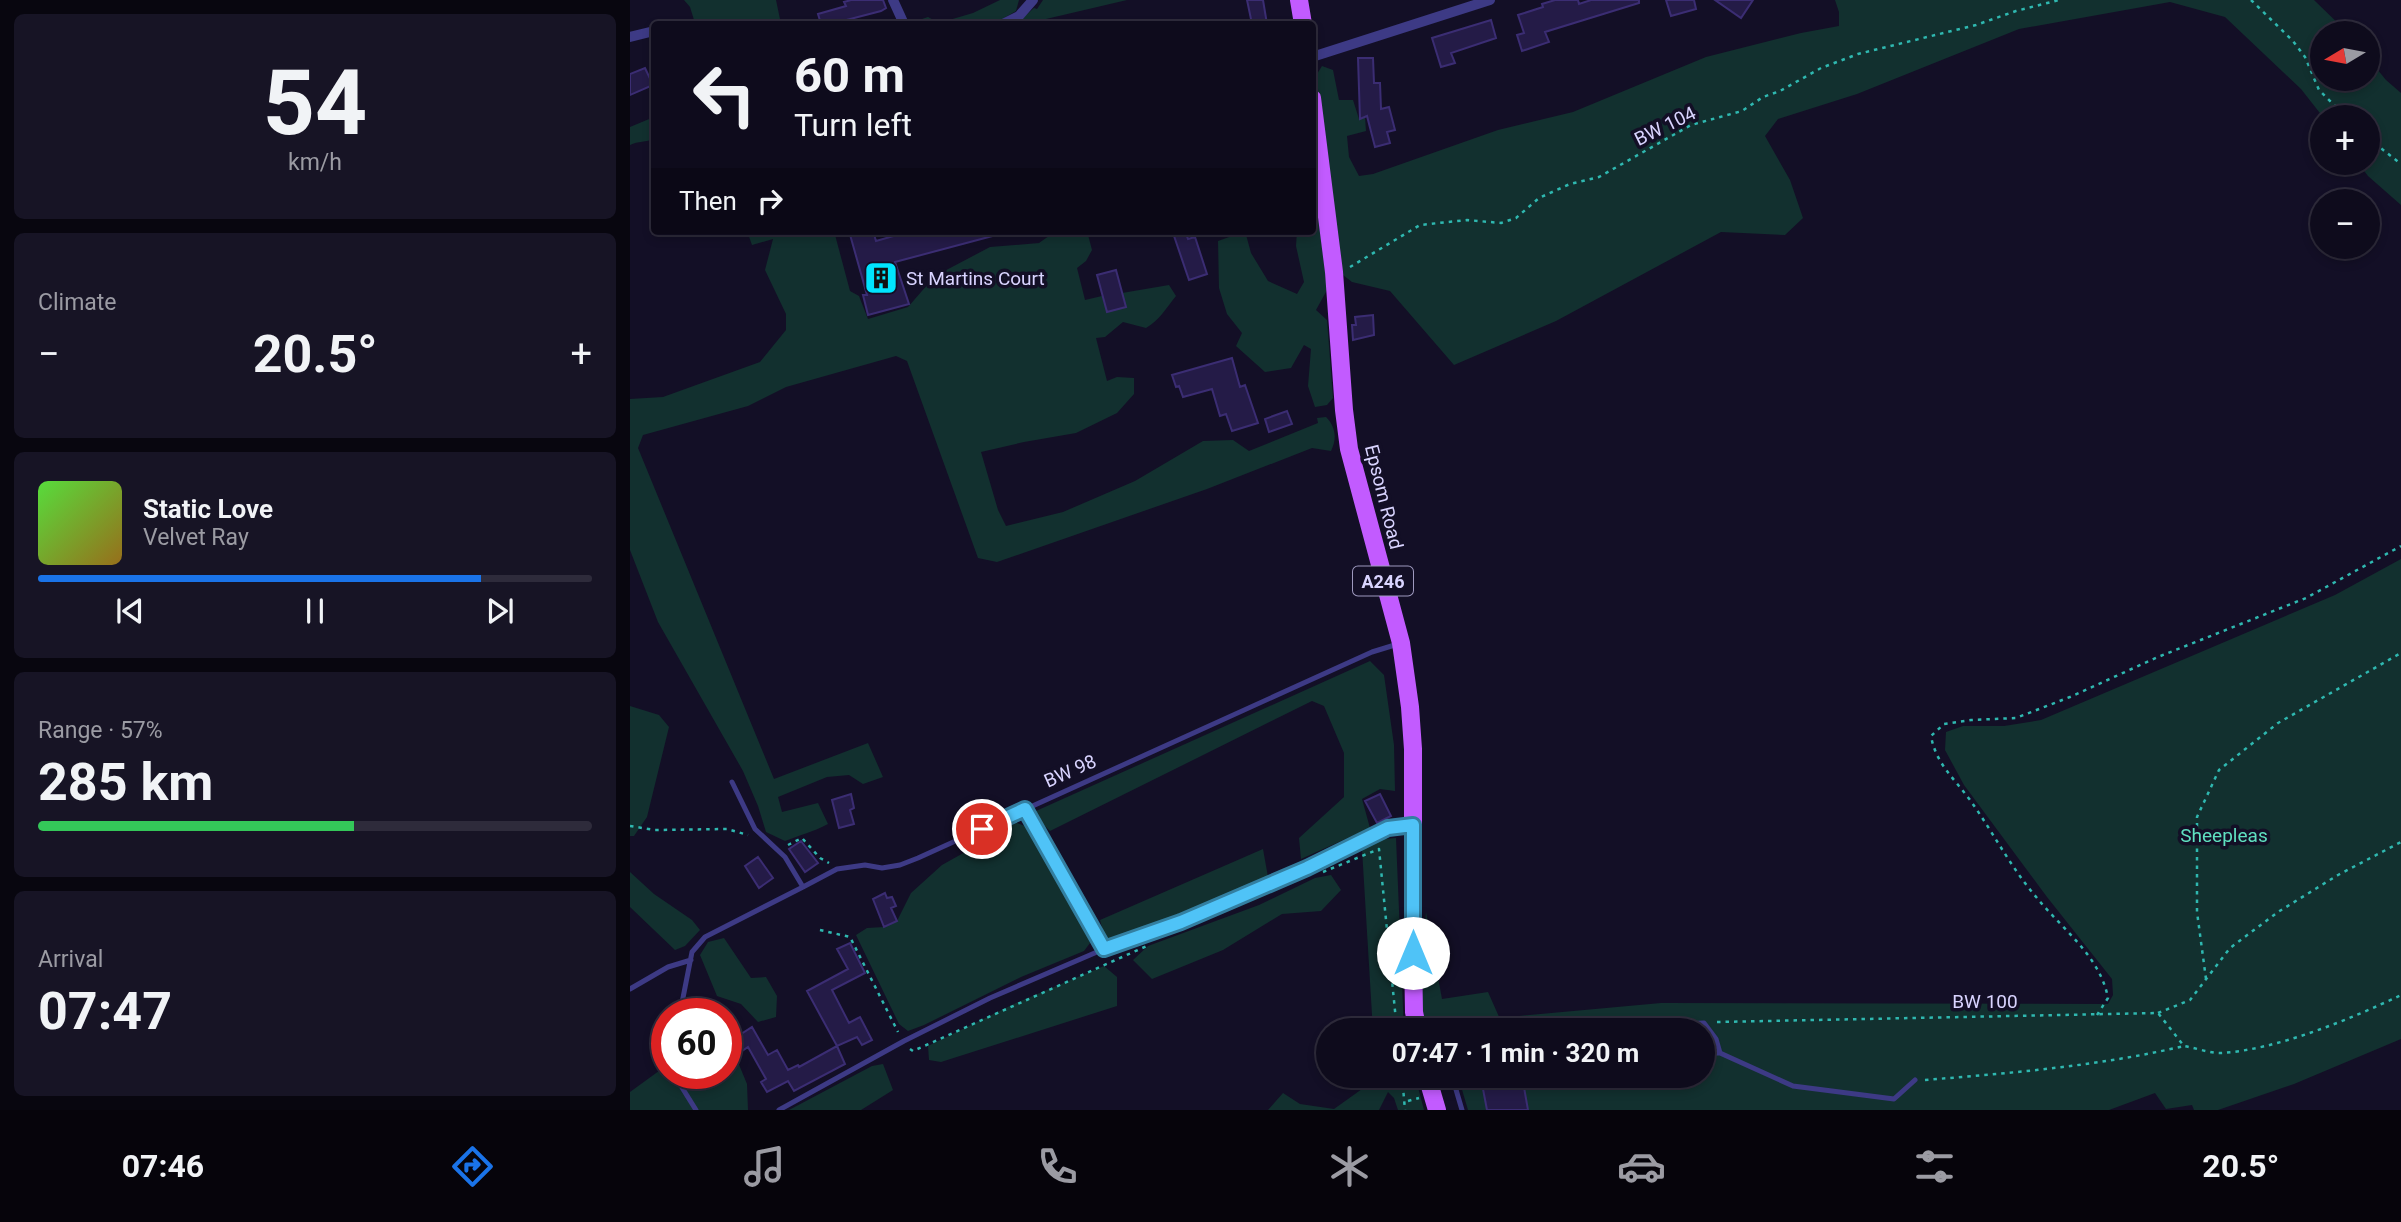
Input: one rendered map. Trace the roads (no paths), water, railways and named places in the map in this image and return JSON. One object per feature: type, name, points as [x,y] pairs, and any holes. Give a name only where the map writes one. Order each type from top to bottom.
[{"type":"main road","points":[[1299,0],[1302,21]]},
{"type":"main road","name":"Epsom Road","points":[[1316,130],[1334,272],[1349,449],[1401,643],[1410,707],[1413,749],[1413,953],[1416,1018]]},
{"type":"main road","points":[[1431,1088],[1437,1110]]},
{"type":"street","points":[[893,0],[903,21]]},
{"type":"street","points":[[1009,21],[1019,16],[1033,0]]},
{"type":"street","points":[[1316,56],[1490,0]]},
{"type":"street","points":[[630,37],[651,32]]},
{"type":"lane","name":"BW 98","points":[[803,887],[837,869],[866,865],[882,868],[900,865],[1372,652],[1401,643]]},
{"type":"lane","points":[[683,998],[692,952],[705,937],[803,887],[785,857],[755,829],[732,782]]},
{"type":"lane","points":[[1025,809],[1104,949]]},
{"type":"lane","points":[[779,1110],[904,1041],[990,998],[1104,949],[1181,922],[1307,868],[1388,828],[1413,825]]},
{"type":"lane","points":[[630,989],[668,967],[691,960]]},
{"type":"lane","points":[[1715,1038],[1720,1053]]},
{"type":"lane","points":[[1715,1053],[1793,1086],[1894,1099],[1915,1080]]},
{"type":"lane","points":[[1456,1088],[1462,1110]]},
{"type":"lane","points":[[683,1089],[696,1110]]},
{"type":"place","name":"St Martins Court","points":[[881,278]]},
{"type":"park label","name":"Sheepleas","points":[[2224,835]]}]
